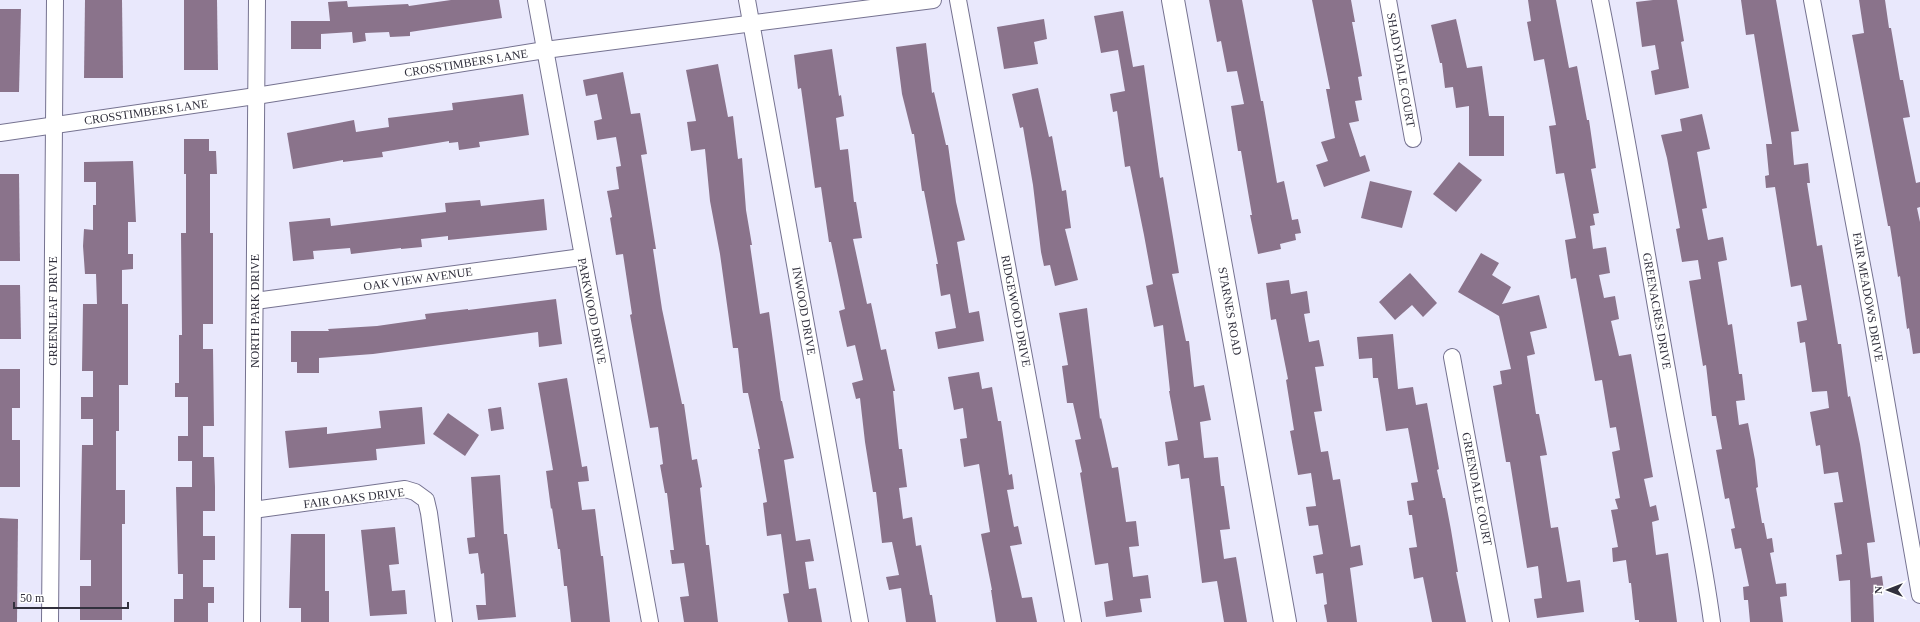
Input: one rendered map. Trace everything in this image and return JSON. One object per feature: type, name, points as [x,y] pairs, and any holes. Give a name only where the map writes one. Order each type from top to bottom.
[{"type":"main road","name":"STARNES ROAD","points":[[1173,0],[1286,622]]},
{"type":"street","name":"GREENLEAF DRIVE","points":[[50,622],[55,0]]},
{"type":"street","name":"NORTH PARK DRIVE","points":[[252,622],[256,0]]},
{"type":"street","name":"PARKWOOD DRIVE","points":[[536,0],[650,622]]},
{"type":"street","name":"INWOOD DRIVE","points":[[747,0],[860,622]]},
{"type":"street","name":"CROSSTIMBERS LANE","points":[[0,133],[256,96],[545,50],[933,0]]},
{"type":"street","name":"RIDGEWOOD DRIVE","points":[[958,0],[1073,622]]},
{"type":"street","name":"SHADYDALE COURT","points":[[1388,0],[1413,139]]},
{"type":"street","name":"GREENACRES DRIVE","points":[[1600,0],[1619,94],[1678,434],[1704,560],[1712,622]]},
{"type":"street","name":"FAIR MEADOWS DRIVE","points":[[1812,0],[1868,297],[1920,595]]},
{"type":"street","name":"OAK VIEW AVENUE","points":[[255,301],[582,257]]},
{"type":"street","name":"GREENDALE COURT","points":[[1452,357],[1501,622]]},
{"type":"street","name":"FAIR OAKS DRIVE","points":[[253,510],[405,489],[416,492],[426,500],[429,513],[444,622]]},
{"type":"building","points":[[85,0],[122,0],[123,78],[84,78]]},
{"type":"building","points":[[184,0],[217,0],[218,70],[184,70]]},
{"type":"building","points":[[451,0],[499,0],[502,18],[410,32],[410,36],[390,37],[389,32],[365,33],[366,41],[353,43],[352,32],[321,34],[321,49],[291,49],[291,21],[330,21],[328,2],[347,1],[348,7],[408,4],[409,6]]},
{"type":"building","points":[[1209,0],[1242,0],[1261,101],[1263,101],[1277,183],[1284,181],[1292,220],[1298,219],[1301,233],[1295,234],[1296,240],[1280,244],[1281,249],[1258,254],[1250,215],[1252,215],[1241,151],[1238,151],[1231,106],[1244,104],[1237,71],[1227,72],[1221,41],[1217,42]]},
{"type":"building","points":[[1312,0],[1351,0],[1355,22],[1352,22],[1362,76],[1358,77],[1362,100],[1355,101],[1359,121],[1349,123],[1360,157],[1365,155],[1370,171],[1324,187],[1316,165],[1328,161],[1321,142],[1335,138],[1326,89],[1330,89]]},
{"type":"building","points":[[1528,0],[1556,0],[1569,68],[1577,66],[1587,120],[1589,120],[1596,168],[1591,169],[1599,213],[1593,214],[1595,225],[1590,226],[1593,249],[1606,247],[1610,273],[1599,275],[1604,298],[1615,296],[1619,319],[1611,321],[1619,356],[1631,354],[1653,477],[1644,479],[1650,507],[1656,505],[1659,520],[1652,522],[1656,555],[1668,553],[1677,622],[1639,622],[1639,620],[1635,620],[1631,583],[1629,583],[1626,560],[1613,562],[1612,548],[1618,547],[1611,510],[1618,509],[1615,499],[1620,498],[1612,452],[1620,450],[1616,427],[1610,428],[1602,380],[1595,381],[1576,278],[1571,279],[1565,240],[1576,238],[1564,173],[1556,174],[1549,126],[1556,125],[1544,59],[1534,61],[1527,22],[1531,21]]},
{"type":"building","points":[[1677,0],[1684,41],[1681,42],[1689,88],[1655,95],[1651,71],[1659,69],[1655,45],[1642,47],[1636,2]]},
{"type":"building","points":[[1741,0],[1776,0],[1799,131],[1791,132],[1794,165],[1808,163],[1810,183],[1807,183],[1817,246],[1822,245],[1838,344],[1841,344],[1848,397],[1850,396],[1860,444],[1875,542],[1867,543],[1871,578],[1882,576],[1884,591],[1873,592],[1874,622],[1851,622],[1850,580],[1839,581],[1836,555],[1842,554],[1834,503],[1843,502],[1838,472],[1824,474],[1820,445],[1816,446],[1810,412],[1829,408],[1827,391],[1812,392],[1805,342],[1800,343],[1797,322],[1807,320],[1801,285],[1791,287],[1775,187],[1766,188],[1765,176],[1769,175],[1766,144],[1772,144],[1754,34],[1746,35]]},
{"type":"building","points":[[1859,0],[1885,0],[1889,28],[1891,28],[1900,80],[1903,80],[1910,117],[1903,118],[1916,183],[1920,182],[1920,207],[1917,208],[1920,222],[1920,353],[1913,354],[1909,328],[1907,329],[1900,276],[1898,277],[1890,226],[1888,226],[1852,35],[1864,33]]},
{"type":"building","points":[[0,9],[21,9],[19,92],[0,92]]},
{"type":"building","points":[[1123,11],[1133,67],[1144,65],[1160,178],[1163,177],[1179,273],[1172,274],[1186,341],[1189,341],[1194,387],[1204,385],[1211,420],[1200,422],[1204,458],[1218,457],[1221,486],[1224,486],[1230,529],[1220,530],[1224,559],[1236,557],[1247,622],[1224,622],[1217,581],[1202,583],[1189,478],[1181,479],[1179,464],[1168,466],[1165,442],[1178,440],[1169,391],[1163,325],[1154,327],[1146,286],[1153,284],[1144,235],[1130,166],[1125,167],[1117,111],[1113,112],[1110,94],[1125,91],[1118,50],[1101,53],[1094,16]]},
{"type":"building","points":[[1044,19],[1047,39],[1034,42],[1038,64],[1004,69],[997,27]]},
{"type":"building","points":[[1456,19],[1467,68],[1482,66],[1489,116],[1504,116],[1504,156],[1469,156],[1469,106],[1456,108],[1453,87],[1445,88],[1442,63],[1440,63],[1431,25]]},
{"type":"building","points":[[926,43],[932,93],[934,92],[946,145],[948,145],[956,202],[965,240],[957,242],[969,313],[979,311],[984,341],[938,349],[935,332],[956,328],[950,294],[941,296],[936,264],[938,264],[924,191],[922,191],[914,134],[912,134],[902,94],[896,47]]},
{"type":"building","points":[[832,49],[839,96],[841,95],[844,116],[836,118],[840,150],[848,149],[854,202],[856,202],[862,238],[853,239],[867,304],[871,303],[881,350],[886,349],[895,391],[893,391],[899,449],[902,449],[907,487],[899,488],[903,519],[912,517],[916,546],[921,545],[930,595],[932,595],[936,622],[906,622],[901,588],[889,590],[886,577],[899,575],[892,542],[882,543],[876,492],[873,492],[860,398],[856,399],[852,383],[863,380],[855,345],[847,347],[839,311],[845,309],[831,242],[829,242],[821,187],[815,188],[801,88],[798,89],[794,55]]},
{"type":"building","points":[[718,64],[728,117],[733,116],[738,159],[742,158],[746,210],[752,245],[750,245],[760,314],[769,312],[781,401],[794,458],[784,460],[796,541],[810,539],[814,561],[805,562],[809,589],[816,588],[822,622],[788,622],[783,594],[789,593],[781,534],[767,536],[763,503],[767,502],[758,449],[760,449],[748,393],[743,393],[738,348],[733,348],[720,254],[710,201],[705,149],[691,151],[687,122],[696,121],[686,70]]},
{"type":"building","points":[[623,72],[631,114],[640,113],[647,154],[641,155],[656,249],[653,249],[662,309],[682,404],[684,404],[692,460],[697,459],[702,487],[700,488],[706,545],[709,545],[718,622],[684,622],[680,597],[689,596],[684,563],[672,564],[670,550],[674,550],[667,493],[665,493],[660,465],[663,464],[658,427],[650,428],[630,315],[632,314],[623,254],[616,255],[610,218],[612,217],[607,191],[619,189],[616,167],[621,166],[616,137],[597,140],[594,121],[602,119],[597,94],[586,96],[583,80]]},
{"type":"building","points":[[1038,88],[1049,137],[1052,136],[1062,191],[1066,190],[1071,228],[1065,229],[1078,280],[1055,286],[1050,265],[1044,266],[1033,185],[1023,127],[1020,128],[1012,94]]},
{"type":"building","points":[[523,94],[529,135],[479,142],[480,147],[459,150],[458,142],[449,143],[449,141],[382,152],[383,157],[343,162],[343,160],[293,169],[287,133],[354,120],[356,132],[389,127],[388,118],[453,110],[452,103]]},
{"type":"building","points":[[1702,114],[1710,149],[1697,152],[1707,208],[1702,209],[1708,240],[1723,237],[1727,260],[1718,262],[1728,325],[1732,324],[1739,374],[1742,374],[1745,400],[1736,401],[1739,425],[1748,423],[1755,460],[1758,487],[1756,488],[1762,523],[1764,523],[1767,539],[1772,538],[1774,552],[1770,553],[1776,584],[1786,583],[1787,596],[1780,597],[1783,622],[1750,622],[1748,600],[1744,600],[1743,587],[1749,586],[1741,548],[1735,549],[1731,529],[1735,528],[1729,498],[1725,499],[1716,450],[1722,449],[1716,416],[1712,416],[1706,365],[1703,366],[1689,281],[1701,279],[1698,260],[1682,262],[1676,229],[1680,228],[1667,158],[1661,135],[1682,131],[1680,119]]},
{"type":"building","points":[[184,139],[209,139],[209,151],[216,151],[217,174],[210,174],[210,233],[213,233],[213,324],[203,324],[203,349],[213,349],[214,426],[203,426],[203,457],[214,457],[215,487],[215,511],[203,511],[203,536],[215,536],[215,560],[203,560],[203,587],[214,587],[214,603],[208,603],[208,622],[174,622],[174,599],[183,599],[183,574],[178,574],[176,487],[192,487],[192,461],[178,461],[178,436],[188,436],[188,397],[175,397],[175,383],[179,383],[179,335],[182,335],[181,233],[186,233],[186,174],[184,174]]},
{"type":"building","points":[[133,161],[136,222],[128,222],[128,254],[133,254],[133,269],[122,270],[122,304],[128,304],[128,385],[119,385],[119,431],[116,431],[116,490],[125,490],[125,524],[122,524],[122,620],[80,620],[80,586],[91,586],[91,560],[80,560],[82,445],[93,445],[93,419],[81,419],[81,397],[93,397],[93,371],[82,371],[83,304],[97,304],[96,274],[85,274],[83,246],[84,229],[93,230],[93,205],[96,205],[96,182],[84,182],[84,162]]},
{"type":"building","points":[[1459,162],[1482,180],[1456,212],[1433,194]]},
{"type":"building","points":[[0,174],[19,174],[20,261],[0,261]]},
{"type":"building","points":[[1370,181],[1412,191],[1402,228],[1361,218]]},
{"type":"building","points":[[544,199],[547,230],[448,240],[448,236],[421,239],[422,247],[351,254],[350,248],[313,251],[314,259],[293,261],[289,222],[330,218],[331,226],[446,212],[445,203],[480,200],[481,206]]},
{"type":"building","points":[[1481,253],[1499,263],[1492,275],[1511,287],[1502,304],[1539,295],[1547,328],[1530,332],[1535,354],[1527,356],[1536,414],[1539,414],[1547,455],[1540,456],[1551,528],[1558,527],[1567,582],[1580,580],[1584,612],[1537,618],[1534,599],[1542,598],[1538,566],[1527,568],[1510,462],[1506,462],[1493,386],[1502,384],[1500,371],[1511,369],[1499,316],[1458,292]]},
{"type":"building","points":[[1410,273],[1437,303],[1423,317],[1412,305],[1395,320],[1379,302]]},
{"type":"building","points":[[1289,280],[1291,294],[1307,291],[1310,313],[1304,314],[1309,342],[1319,340],[1324,366],[1315,367],[1322,411],[1314,412],[1321,452],[1328,451],[1333,480],[1340,479],[1351,547],[1360,545],[1363,565],[1350,568],[1357,622],[1327,622],[1324,605],[1327,604],[1323,573],[1316,574],[1313,556],[1323,554],[1318,525],[1309,526],[1306,507],[1316,506],[1311,473],[1298,475],[1290,431],[1294,430],[1286,380],[1288,379],[1276,319],[1271,320],[1266,283]]},
{"type":"building","points":[[0,285],[20,285],[21,339],[0,339]]},
{"type":"building","points":[[556,299],[562,344],[539,347],[538,332],[373,354],[319,358],[319,373],[297,373],[297,362],[291,362],[291,331],[329,331],[328,329],[377,326],[426,319],[425,314]]},
{"type":"building","points":[[1087,308],[1100,419],[1101,418],[1112,468],[1118,467],[1126,522],[1136,521],[1139,546],[1129,547],[1133,577],[1148,575],[1151,598],[1140,599],[1142,612],[1106,617],[1104,602],[1113,600],[1108,563],[1095,565],[1080,473],[1082,472],[1075,440],[1081,439],[1073,403],[1067,403],[1062,366],[1068,365],[1059,313]]},
{"type":"building","points":[[1393,334],[1398,389],[1413,387],[1416,405],[1427,403],[1439,469],[1437,470],[1443,498],[1445,498],[1458,572],[1456,572],[1466,622],[1432,622],[1423,577],[1414,579],[1409,548],[1417,547],[1412,515],[1409,515],[1407,501],[1414,500],[1411,483],[1418,482],[1408,428],[1386,431],[1378,378],[1373,378],[1372,358],[1359,359],[1357,337]]},
{"type":"building","points":[[0,369],[20,369],[20,408],[12,408],[12,440],[20,440],[20,487],[0,487]]},
{"type":"building","points":[[979,372],[982,389],[992,387],[998,421],[1001,421],[1009,475],[1012,474],[1014,489],[1007,490],[1014,527],[1018,526],[1022,544],[1010,546],[1022,598],[1032,597],[1037,622],[996,622],[992,590],[981,534],[990,532],[979,464],[964,467],[960,439],[967,438],[963,408],[954,410],[948,377]]},
{"type":"building","points":[[567,378],[582,467],[587,466],[589,481],[578,482],[582,510],[595,509],[601,556],[603,556],[610,622],[571,622],[567,586],[564,586],[560,549],[558,549],[546,471],[553,470],[538,383]]},
{"type":"building","points":[[422,407],[425,444],[376,449],[377,460],[289,468],[285,431],[327,427],[327,434],[381,428],[379,411]]},
{"type":"building","points":[[501,407],[504,429],[491,431],[488,409]]},
{"type":"building","points":[[448,413],[479,435],[465,456],[433,434]]},
{"type":"building","points":[[500,475],[504,534],[507,534],[516,617],[478,620],[476,605],[486,605],[484,573],[481,574],[478,553],[469,554],[467,538],[475,537],[471,477]]},
{"type":"building","points":[[0,518],[18,519],[17,622],[0,622]]},
{"type":"building","points":[[395,527],[399,564],[389,565],[392,591],[405,590],[407,614],[370,616],[361,530]]},
{"type":"building","points":[[291,534],[325,534],[325,591],[329,591],[329,622],[301,622],[301,608],[289,608]]}]
